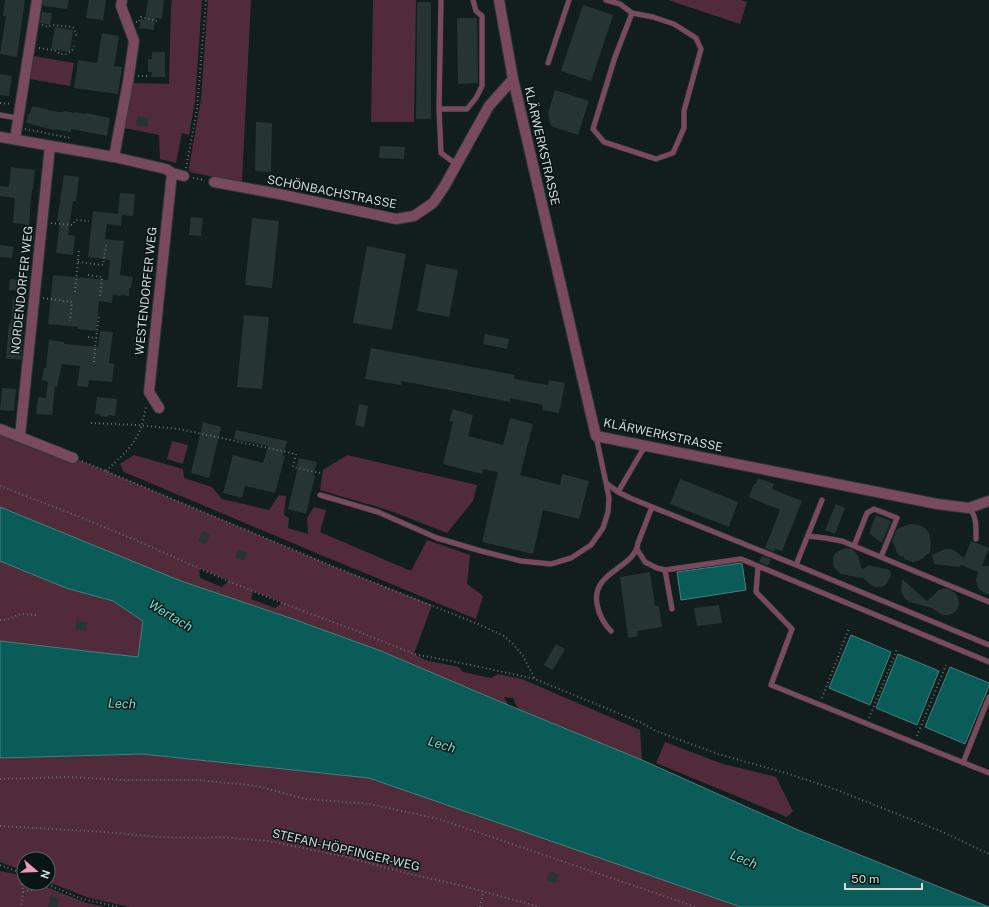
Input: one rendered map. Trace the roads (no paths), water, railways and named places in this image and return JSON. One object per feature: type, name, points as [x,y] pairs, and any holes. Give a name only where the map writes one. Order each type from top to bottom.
[{"type":"street","points":[[15,139],[37,0]]},
{"type":"street","points":[[114,157],[134,42],[121,6],[122,0]]},
{"type":"street","points":[[499,0],[513,79]]},
{"type":"street","name":"SCHÖNBACHSTRASSE","points":[[214,182],[396,219],[414,216],[433,202],[444,187],[490,106],[513,79]]},
{"type":"street","name":"KLÄRWERKSTRASSE","points":[[513,79],[596,436],[937,504],[969,508],[989,501]]},
{"type":"street","points":[[0,137],[114,157],[166,169],[172,173],[184,176]]},
{"type":"street","name":"NORDENDORFER WEG","points":[[20,436],[50,146]]},
{"type":"street","name":"WESTENDORFER WEG","points":[[159,408],[149,392],[172,173]]},
{"type":"street","points":[[0,428],[73,458]]},
{"type":"lane","points":[[441,0],[439,109],[441,153],[456,164]]},
{"type":"lane","points":[[439,109],[467,109],[476,98],[482,86],[482,16],[476,10],[473,0]]},
{"type":"lane","points":[[548,63],[569,0]]},
{"type":"lane","points":[[606,0],[620,4],[632,13],[653,17],[674,24],[696,38],[702,49],[684,110],[684,128],[673,153],[656,159],[604,142],[593,129],[632,13]]},
{"type":"lane","points":[[0,115],[17,123]]},
{"type":"lane","points":[[320,495],[378,512],[444,541],[522,561],[551,564],[571,558],[591,545],[602,528],[608,512],[609,498],[596,436]]},
{"type":"lane","points":[[618,492],[644,446]]},
{"type":"lane","points":[[606,483],[618,492],[652,507],[989,645]]},
{"type":"lane","points":[[796,565],[822,500]]},
{"type":"lane","points":[[611,631],[604,624],[598,612],[596,600],[597,590],[609,575],[631,558],[637,549],[652,507]]},
{"type":"lane","points":[[969,508],[975,517],[976,539]]},
{"type":"lane","points":[[854,546],[867,513],[874,509],[897,518],[881,557]]},
{"type":"lane","points":[[808,536],[842,541],[989,602]]},
{"type":"lane","points":[[637,549],[645,562],[665,570],[741,560],[989,662]]},
{"type":"lane","points":[[758,567],[756,592],[792,629],[771,685],[989,773]]},
{"type":"lane","points":[[665,570],[672,609]]},
{"type":"lane","points":[[963,763],[989,697]]},
{"type":"water","points":[[0,507],[181,581],[381,651],[642,760],[798,830],[989,907],[741,907],[369,778],[142,754],[0,758],[0,641],[138,657],[143,621],[113,601],[66,588],[0,561]]},
{"type":"water","points":[[742,563],[746,590],[681,600],[677,572]]},
{"type":"water","points":[[851,635],[891,652],[870,705],[829,688]]},
{"type":"water","points":[[898,654],[939,671],[917,725],[876,708]]},
{"type":"water","points":[[950,667],[989,683],[965,744],[925,727]]},
{"type":"water label","name":"Wertach","points":[[171,615]]},
{"type":"water label","name":"Lech","points":[[122,703]]},
{"type":"water label","name":"Lech","points":[[442,744]]},
{"type":"water label","name":"Lech","points":[[744,859]]}]
